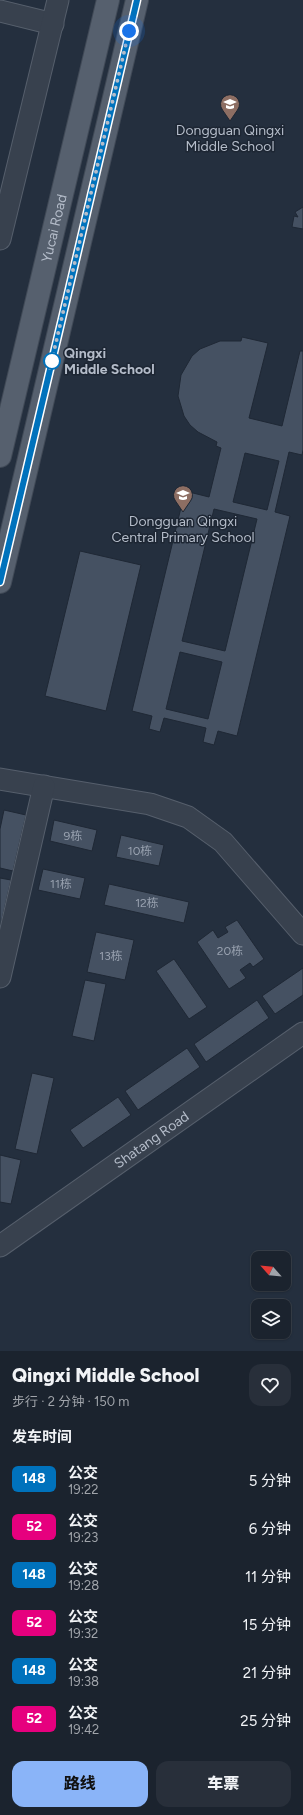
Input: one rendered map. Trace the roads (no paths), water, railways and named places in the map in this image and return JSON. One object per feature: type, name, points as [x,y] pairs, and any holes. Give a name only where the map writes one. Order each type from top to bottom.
[{"type":"main road","name":"Yucai Road","points":[[0,456],[108,0]]},
{"type":"main road","name":"Yucai Road","points":[[0,582],[137,0]]},
{"type":"street","points":[[0,239],[58,0]]},
{"type":"street","points":[[0,11],[52,24]]},
{"type":"street","points":[[0,779],[150,804],[188,818],[223,842],[303,934]]},
{"type":"street","points":[[0,977],[44,786]]},
{"type":"street","name":"Shatang Road","points":[[0,1246],[303,1033]]},
{"type":"place","name":"Dongguan Qingxi Middle School","points":[[230,121]]},
{"type":"place","name":"Qingxi Middle School","points":[[52,361]]},
{"type":"place","name":"Dongguan Qingxi Central Primary School","points":[[183,512]]}]
